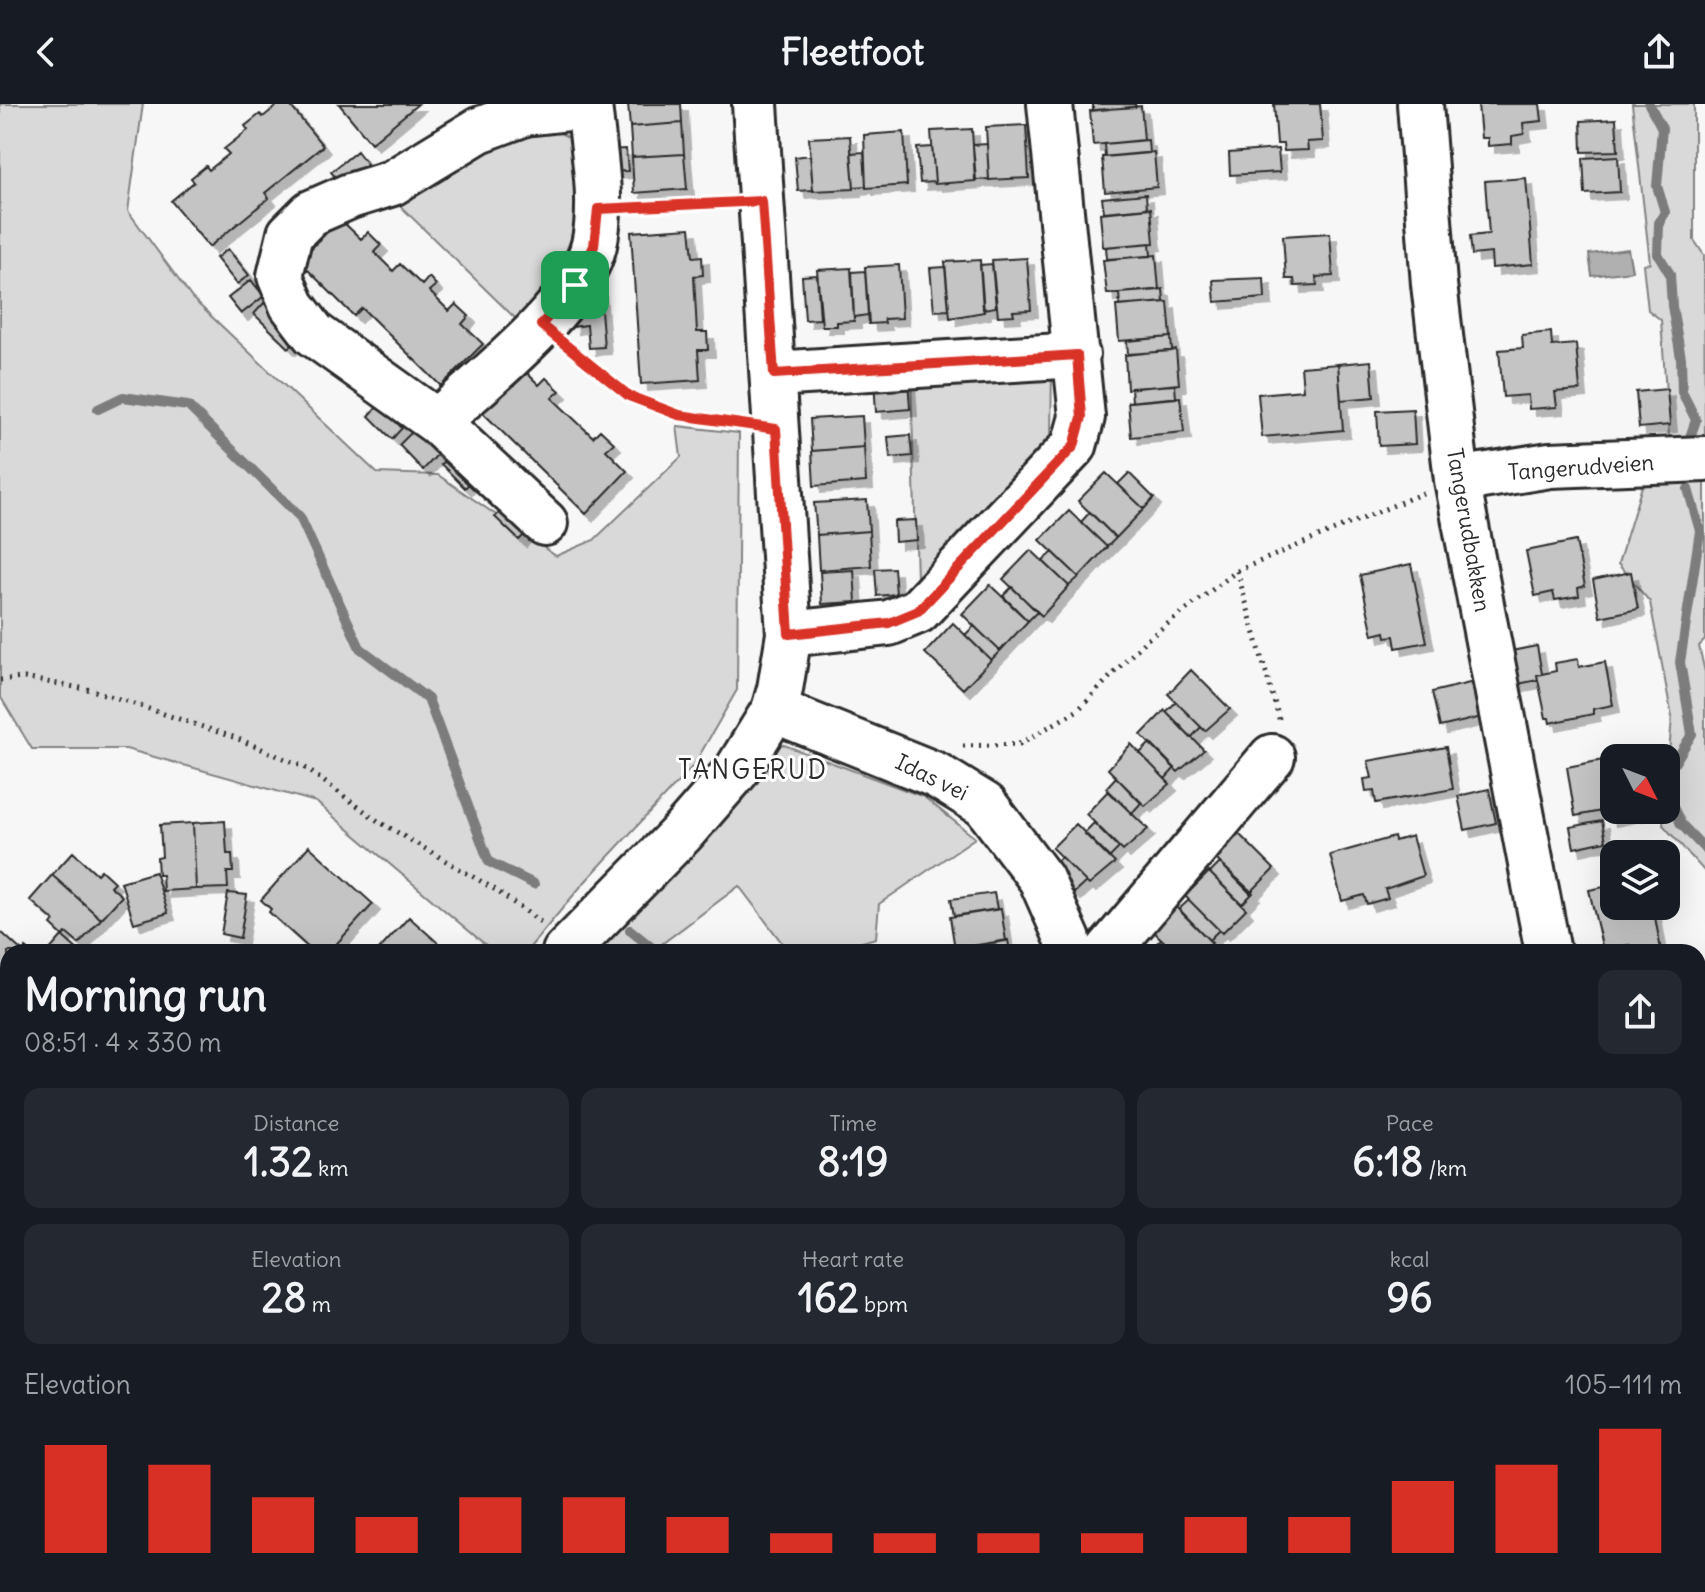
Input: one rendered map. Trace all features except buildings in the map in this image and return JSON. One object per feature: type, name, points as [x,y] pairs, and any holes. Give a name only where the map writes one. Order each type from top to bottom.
[{"type":"street","points":[[573,944],[682,833],[737,770],[774,710],[780,689],[789,634],[755,104]]},
{"type":"street","points":[[789,634],[889,623],[918,611],[1074,446],[1082,417],[1050,104]]},
{"type":"street","name":"Tangerudbakken","points":[[1420,104],[1434,284],[1457,480],[1546,944]]},
{"type":"street","points":[[437,422],[541,325],[575,285],[594,246],[598,209],[589,105],[525,113],[479,130],[392,183],[311,213],[290,234],[280,276],[292,305],[314,334],[437,422],[545,523]]},
{"type":"street","points":[[774,374],[1077,355]]},
{"type":"street","name":"Tangerudveien","points":[[1457,480],[1550,465],[1705,459]]},
{"type":"street","name":"Idas vei","points":[[774,710],[936,775],[985,805],[1085,944]]},
{"type":"street","points":[[1093,944],[1272,757]]},
{"type":"path","points":[[598,209],[762,201]]},
{"type":"path","points":[[541,325],[629,396],[679,415],[776,429]]},
{"type":"path","points":[[950,746],[1019,744],[1078,710],[1145,641],[1237,571],[1457,480]]},
{"type":"path","points":[[1237,571],[1282,731],[1272,757]]},
{"type":"path","points":[[0,680],[24,678],[92,690],[236,738],[304,767],[378,821],[494,889],[564,944]]},
{"type":"shaded area","points":[[0,104],[143,104],[128,211],[192,298],[377,473],[438,475],[556,556],[594,540],[681,457],[677,426],[739,433],[737,690],[694,765],[582,885],[533,944],[485,944],[316,802],[126,749],[32,749],[0,696]]},
{"type":"shaded area","points":[[1632,104],[1694,104],[1694,240],[1704,255],[1705,436],[1669,437],[1661,320],[1648,310],[1643,264],[1650,263]]},
{"type":"shaded area","points":[[546,126],[576,141],[576,225],[556,278],[516,319],[390,196],[483,140]]},
{"type":"shaded area","points":[[1628,249],[1632,271],[1592,276],[1589,254]]},
{"type":"shaded area","points":[[1052,368],[1051,435],[917,579],[911,377]]},
{"type":"shaded area","points":[[1705,475],[1705,640],[1699,646],[1705,672],[1705,872],[1680,844],[1680,840],[1663,825],[1680,824],[1680,744],[1670,744],[1672,717],[1650,602],[1618,564],[1643,483]]},
{"type":"shaded area","points":[[776,742],[924,797],[975,838],[879,904],[876,938],[855,944],[783,944],[739,886],[662,944],[601,944]]},
{"type":"waterway","points":[[1649,104],[1662,128],[1657,186],[1665,212],[1659,223],[1658,254],[1670,274],[1681,358],[1682,392],[1696,420],[1689,440]]},
{"type":"waterway","points":[[98,409],[123,397],[188,406],[300,517],[360,648],[428,699],[489,862],[534,884]]},
{"type":"waterway","points":[[1680,754],[1692,734],[1680,662],[1700,531],[1688,489]]},
{"type":"waterway","points":[[1680,822],[1705,849]]},
{"type":"waterway","points":[[630,930],[647,944]]},
{"type":"district","name":"TANGERUD","points":[[753,770]]},
{"type":"route","points":[[762,201],[774,374],[1077,355],[1082,417],[1074,446],[918,611],[889,623],[789,634],[776,429],[679,415],[629,396],[541,325],[575,285],[594,246],[598,209],[762,201]]}]
